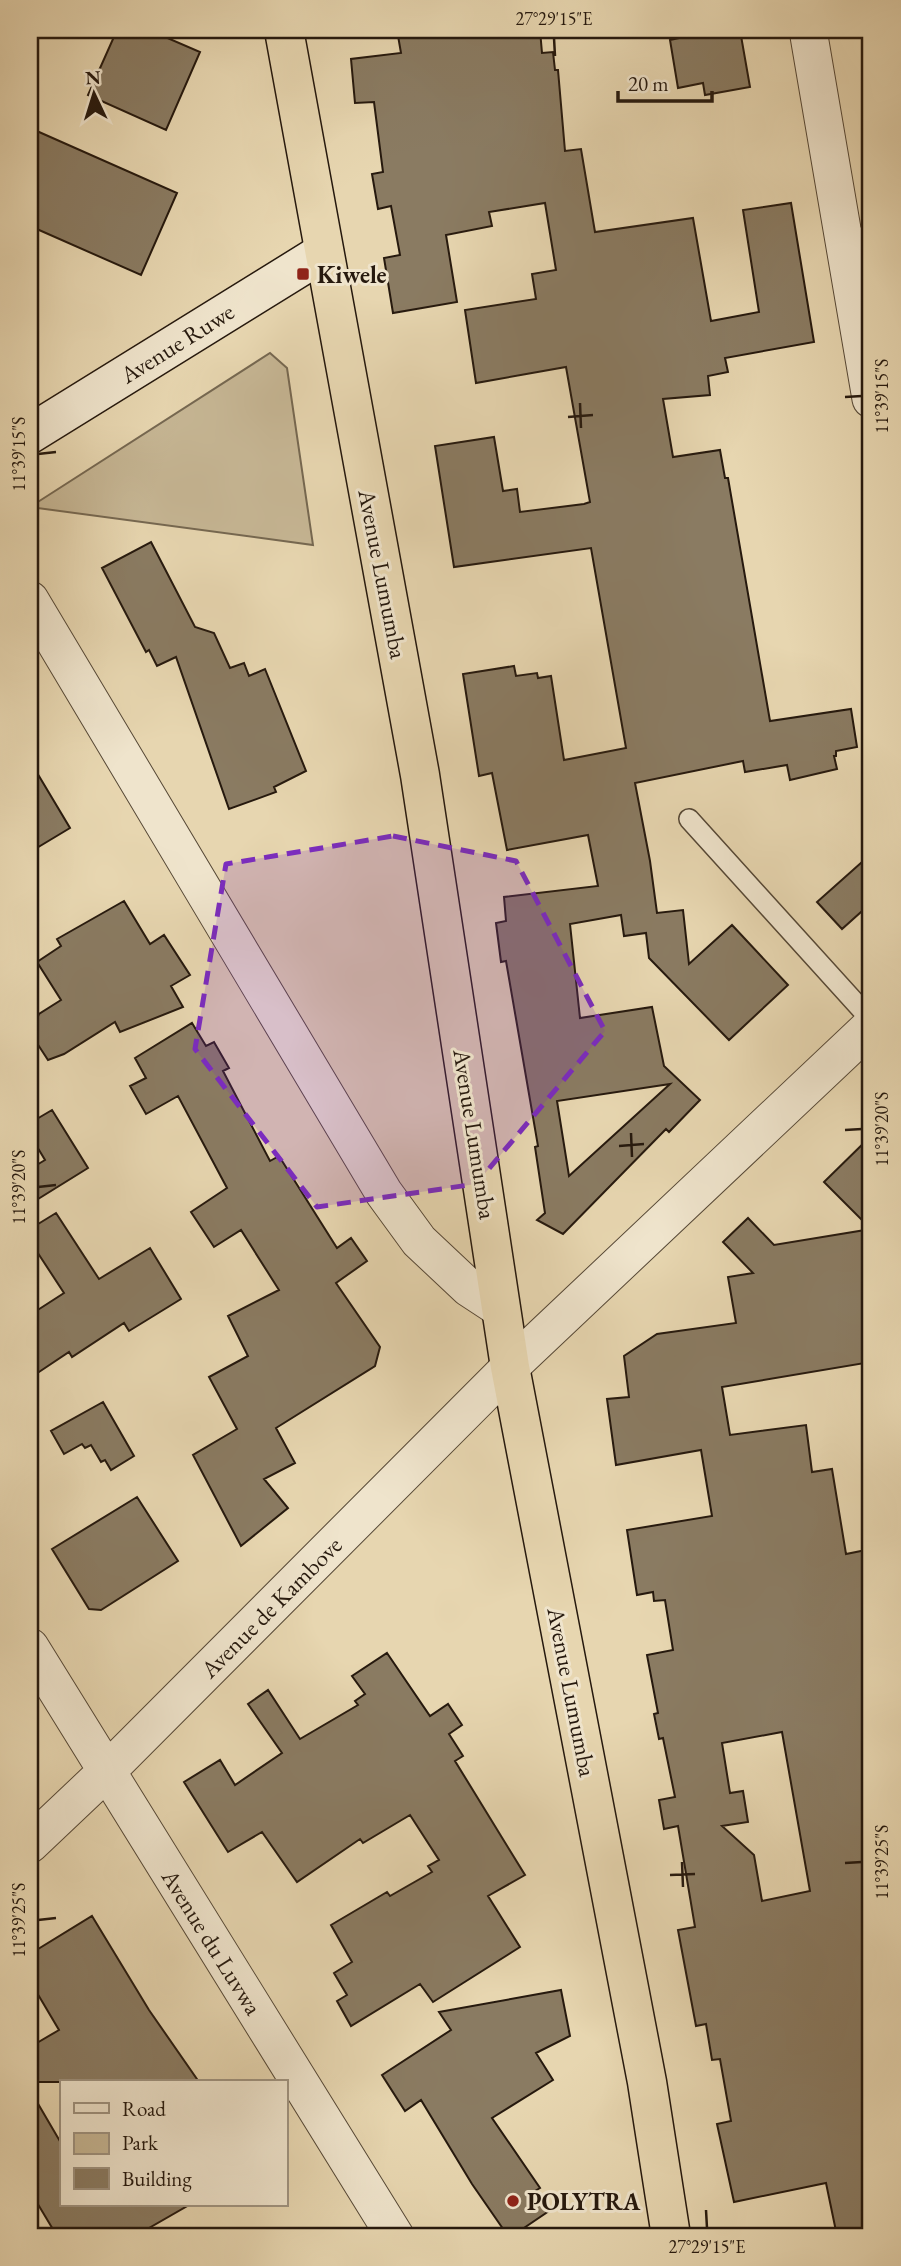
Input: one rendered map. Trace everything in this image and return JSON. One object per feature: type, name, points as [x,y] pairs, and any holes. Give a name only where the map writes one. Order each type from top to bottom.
[{"type":"highway","name":"Avenue Lumumba","points":[[284,30],[421,775],[510,1367],[647,2082],[671,2236]]},
{"type":"street","points":[[808,30],[858,237],[871,399]]},
{"type":"street","name":"Avenue Ruwe","points":[[30,434],[324,252]]},
{"type":"street","points":[[30,600],[384,1193],[419,1241],[469,1288],[501,1309]]},
{"type":"street","name":"Avenue de Kambove","points":[[30,1844],[106,1772],[510,1367],[871,1026]]},
{"type":"street","name":"Avenue du Luvwa","points":[[30,1647],[395,2236]]},
{"type":"lane","points":[[689,819],[871,1020]]},
{"type":"highlighted area","points":[[393,836],[516,861],[605,1031],[476,1184],[317,1207],[195,1049],[226,864]]},
{"type":"green space","points":[[270,353],[287,368],[313,545],[30,507]]},
{"type":"building","points":[[117,30],[149,30],[200,52],[166,130],[88,95]]},
{"type":"building","points":[[397,30],[489,30],[490,34],[540,30],[542,53],[553,52],[555,70],[558,70],[565,151],[581,149],[595,232],[693,218],[711,321],[759,312],[743,210],[791,203],[814,342],[725,358],[728,372],[708,376],[710,395],[663,399],[673,457],[720,450],[725,478],[728,478],[770,721],[851,709],[857,747],[836,751],[834,756],[837,769],[790,780],[787,765],[745,772],[743,761],[635,783],[657,913],[683,910],[689,964],[732,925],[788,985],[729,1040],[649,958],[646,933],[624,936],[621,915],[570,924],[580,1018],[652,1007],[664,1066],[700,1100],[669,1132],[666,1129],[563,1234],[537,1220],[545,1213],[535,1147],[538,1146],[506,961],[501,962],[496,923],[506,921],[504,897],[598,886],[588,835],[507,850],[492,773],[479,776],[463,674],[514,666],[516,676],[537,673],[538,678],[551,676],[564,760],[626,748],[591,548],[454,567],[435,446],[494,437],[503,491],[517,489],[520,512],[590,502],[566,367],[476,383],[465,310],[536,299],[532,274],[556,270],[545,203],[489,212],[492,226],[446,235],[457,302],[393,313],[384,258],[400,255],[391,206],[378,209],[372,174],[383,172],[374,102],[355,103],[351,59],[401,53]],"holes":[[[670,1084],[569,1176],[557,1101]]]},
{"type":"building","points":[[692,30],[740,30],[750,87],[705,95],[703,83],[678,88],[670,40],[693,35]]},
{"type":"building","points":[[30,128],[177,193],[141,275],[30,226]]},
{"type":"building","points":[[151,542],[195,627],[214,633],[230,668],[244,663],[249,676],[265,669],[306,771],[274,787],[276,792],[229,809],[176,657],[157,666],[149,650],[146,652],[102,568]]},
{"type":"building","points":[[30,761],[70,828],[30,852]]},
{"type":"building","points":[[871,854],[871,903],[842,929],[817,902]]},
{"type":"building","points":[[124,901],[150,944],[164,935],[190,975],[171,986],[183,1007],[120,1032],[115,1022],[64,1054],[48,1060],[31,1034],[39,1014],[61,1000],[37,962],[61,946],[57,939]]},
{"type":"building","points":[[192,1023],[206,1046],[214,1042],[229,1068],[223,1071],[270,1161],[279,1156],[337,1248],[351,1238],[367,1261],[336,1283],[380,1347],[375,1366],[276,1428],[295,1463],[264,1479],[288,1508],[241,1546],[193,1455],[237,1429],[209,1377],[248,1356],[228,1316],[279,1290],[241,1230],[214,1247],[191,1212],[227,1188],[178,1096],[146,1114],[130,1086],[146,1078],[135,1058]]},
{"type":"building","points":[[52,1110],[88,1168],[30,1204],[30,1169],[45,1160],[30,1135],[30,1123]]},
{"type":"building","points":[[871,1136],[871,1229],[824,1182]]},
{"type":"building","points":[[56,1213],[99,1279],[150,1248],[181,1299],[129,1331],[124,1323],[72,1357],[69,1352],[30,1378],[30,1315],[64,1293],[30,1241],[30,1229]]},
{"type":"building","points":[[748,1218],[774,1245],[871,1229],[871,1362],[722,1387],[730,1435],[806,1425],[812,1472],[832,1469],[846,1554],[871,1549],[871,2236],[837,2236],[826,2183],[734,2202],[717,2124],[731,2121],[720,2059],[712,2060],[706,2024],[696,2026],[678,1930],[695,1927],[678,1826],[664,1829],[659,1800],[675,1797],[663,1738],[659,1739],[654,1714],[658,1713],[647,1655],[673,1650],[665,1600],[654,1601],[653,1592],[637,1595],[627,1530],[712,1516],[701,1450],[616,1465],[607,1399],[629,1397],[624,1356],[657,1334],[736,1323],[728,1277],[753,1273],[723,1242]],"holes":[[[782,1732],[810,1891],[762,1901],[754,1855],[722,1826],[748,1822],[743,1791],[730,1793],[722,1743]]]},
{"type":"building","points":[[103,1402],[134,1456],[111,1470],[105,1460],[101,1462],[91,1445],[85,1448],[82,1444],[64,1454],[51,1431]]},
{"type":"building","points":[[137,1497],[178,1561],[101,1610],[89,1609],[52,1549]]},
{"type":"building","points":[[387,1653],[430,1716],[448,1704],[462,1725],[449,1734],[463,1756],[455,1761],[525,1875],[488,1896],[520,1947],[433,2002],[420,1984],[351,2026],[337,2001],[347,1995],[334,1973],[352,1962],[331,1925],[387,1892],[390,1896],[432,1872],[428,1866],[439,1860],[410,1815],[363,1843],[360,1839],[297,1882],[262,1832],[228,1852],[184,1782],[220,1760],[235,1785],[282,1753],[248,1704],[268,1690],[300,1739],[358,1705],[355,1701],[365,1694],[352,1676]]},
{"type":"building","points":[[92,1916],[149,2010],[198,2080],[30,2082],[30,2047],[59,2030],[30,1981],[30,1954]]},
{"type":"building","points":[[561,1990],[570,2036],[536,2053],[553,2080],[492,2118],[540,2188],[535,2191],[549,2211],[508,2236],[472,2184],[421,2100],[405,2111],[382,2075],[451,2030],[439,2012]]},
{"type":"building","points":[[30,2090],[60,2141],[60,2206],[187,2206],[135,2236],[57,2236],[30,2191]]},
{"type":"place","name":"Kiwele","points":[[303,274]]},
{"type":"place","name":"POLYTRA","points":[[513,2201]]}]
